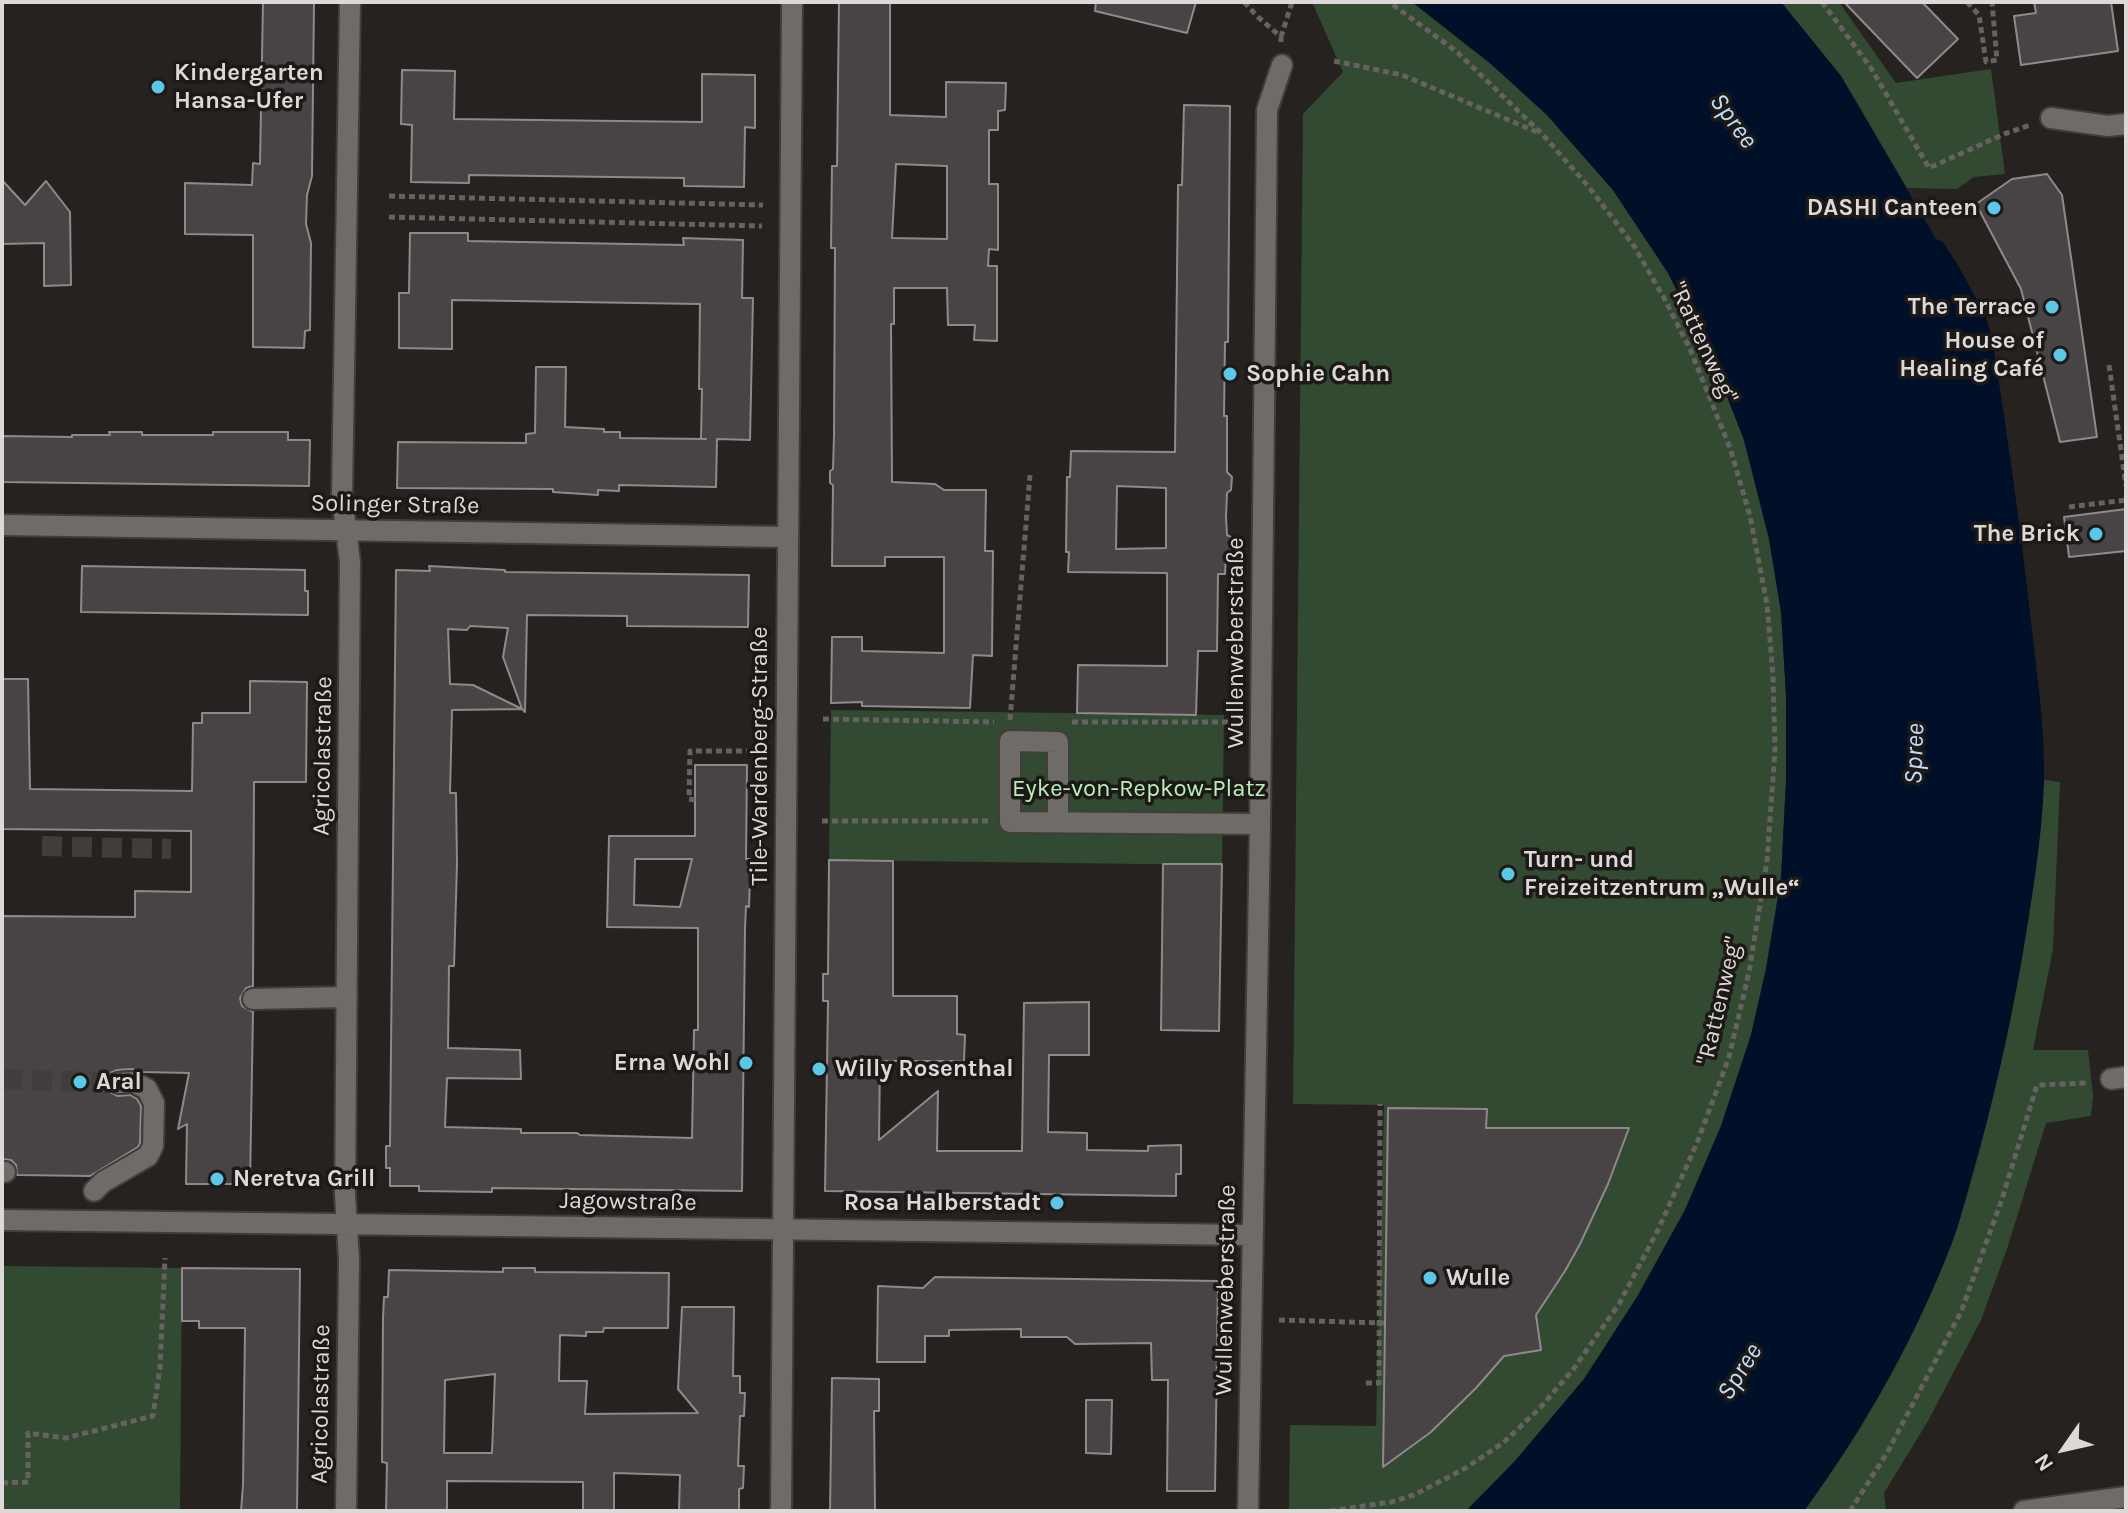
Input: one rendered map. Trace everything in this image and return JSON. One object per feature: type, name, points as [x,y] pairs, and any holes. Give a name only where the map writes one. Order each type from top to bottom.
[{"type":"street","name":"Agricolastraße","points":[[346,1511],[350,577],[342,496],[350,2]]},
{"type":"street","name":"Tile-Wardenberg-Straße","points":[[781,1511],[792,2]]},
{"type":"street","name":"Wullenweberstraße","points":[[1248,1511],[1260,824],[1267,110],[1282,65]]},
{"type":"street","points":[[2051,118],[2108,126],[2126,124]]},
{"type":"street","name":"Solinger Straße","points":[[2,525],[788,537]]},
{"type":"street","points":[[1058,822],[1058,742],[1010,741],[1010,822],[1260,824]]},
{"type":"street","points":[[253,999],[347,997]]},
{"type":"street","points":[[90,1221],[94,1184],[148,1156],[153,1146],[154,1103],[147,1089],[133,1082],[118,1083]]},
{"type":"street","name":"Jagowstraße","points":[[2,1220],[1253,1235]]},
{"type":"street","points":[[2024,1511],[2126,1497]]},
{"type":"path","points":[[1244,2],[1281,37]]},
{"type":"path","points":[[1282,65],[1281,37],[1292,2]]},
{"type":"path","name":"\"Rattenweg\"","points":[[1330,1511],[1391,1502],[1414,1495],[1464,1469],[1503,1443],[1539,1409],[1572,1371],[1619,1304],[1658,1230],[1697,1143],[1729,1057],[1749,972],[1767,861],[1775,750],[1767,604],[1750,516],[1730,448],[1690,349],[1664,298],[1634,246],[1588,186],[1542,134],[1456,51],[1389,2]]},
{"type":"path","points":[[1822,2],[1871,68],[1929,168],[2004,134]]},
{"type":"path","points":[[1967,2],[1979,15],[1986,62],[1997,60],[1992,2]]},
{"type":"path","points":[[1334,61],[1402,75],[1542,134]]},
{"type":"path","points":[[389,196],[763,205]]},
{"type":"path","points":[[389,217],[762,226]]},
{"type":"path","points":[[2109,365],[2126,486]]},
{"type":"path","points":[[1010,741],[1030,475]]},
{"type":"path","points":[[2069,507],[2126,500]]},
{"type":"path","points":[[695,800],[689,799],[690,751],[755,751]]},
{"type":"path","points":[[822,821],[1010,822]]},
{"type":"path","points":[[1850,1511],[1887,1453],[1961,1312],[2002,1199],[2037,1085],[2119,1078]]},
{"type":"path","points":[[1366,1383],[1379,1383],[1380,1104]]},
{"type":"path","points":[[2,1483],[28,1482],[28,1433],[66,1438],[153,1416],[160,1367],[165,1258]]},
{"type":"path","points":[[1279,1320],[1381,1323]]},
{"type":"green space","name":"Turn- und Freizeitzentrum „Wulle“","points":[[1312,2],[1412,2],[1491,64],[1547,115],[1613,190],[1668,273],[1714,363],[1744,440],[1769,538],[1781,612],[1786,695],[1786,781],[1781,878],[1751,1035],[1721,1126],[1685,1210],[1637,1297],[1584,1379],[1515,1461],[1466,1511],[1289,1511],[1290,1425],[1376,1426],[1384,1105],[1293,1104],[1303,114],[1343,72]]},
{"type":"green space","points":[[1781,2],[1839,2],[1896,83],[1991,69],[2005,174],[1974,177],[1957,189],[1907,188],[1841,76]]},
{"type":"green space","name":"Eyke-von-Repkow-Platz","points":[[831,710],[1224,715],[1222,865],[829,860]]},
{"type":"green space","points":[[2044,780],[2060,782],[2053,949],[2033,1050],[2088,1050],[2093,1096],[2091,1116],[2046,1123],[2008,1246],[1981,1320],[1928,1421],[1884,1493],[1886,1511],[1804,1511],[1848,1448],[1906,1347],[1938,1277],[1962,1213],[2015,997],[2036,867]]},
{"type":"green space","points":[[2,1266],[182,1268],[180,1511],[2,1511]]},
{"type":"water","name":"Spree","points":[[1412,2],[1781,2],[1841,76],[1936,239],[1943,242],[1959,267],[1986,317],[1993,342],[2023,552],[2043,741],[2041,827],[2029,918],[1999,1072],[1952,1243],[1922,1313],[1887,1382],[1804,1511],[1466,1511],[1515,1461],[1584,1379],[1637,1297],[1685,1210],[1721,1126],[1751,1035],[1781,878],[1786,695],[1781,612],[1769,539],[1744,440],[1714,363],[1668,273],[1613,190],[1547,115],[1491,64]]},
{"type":"building","points":[[263,2],[314,2],[312,176],[307,195],[306,224],[311,243],[310,330],[305,331],[304,348],[253,347],[253,235],[185,234],[185,183],[252,185],[253,163],[260,164]]},
{"type":"building","points":[[839,2],[890,2],[890,115],[946,117],[946,82],[1006,83],[1005,110],[998,111],[998,130],[989,130],[989,184],[998,184],[998,250],[989,249],[988,266],[997,266],[997,341],[974,340],[975,325],[948,325],[947,288],[894,288],[894,324],[891,324],[892,482],[935,484],[944,490],[986,490],[985,551],[993,551],[992,656],[973,655],[970,708],[831,703],[832,637],[862,637],[862,651],[944,653],[944,557],[885,557],[885,566],[832,566],[833,485],[830,483],[830,471],[833,469],[834,435],[835,248],[831,248],[832,166],[837,166]],"holes":[[[896,164],[947,166],[947,239],[892,238]]]},
{"type":"building","points":[[1096,2],[1196,2],[1187,33],[1095,11]]},
{"type":"building","points":[[1844,2],[1922,2],[1958,39],[1917,78]]},
{"type":"building","points":[[2034,2],[2111,2],[2118,51],[2021,65],[2014,16],[2036,13]]},
{"type":"building","points":[[402,70],[455,71],[454,119],[702,122],[702,74],[755,75],[755,128],[745,127],[744,187],[684,186],[684,178],[469,175],[469,183],[411,182],[412,125],[401,124]]},
{"type":"building","points":[[1184,105],[1230,106],[1228,342],[1225,342],[1224,416],[1227,416],[1227,472],[1232,477],[1231,490],[1227,493],[1226,517],[1231,549],[1226,554],[1225,574],[1218,574],[1217,651],[1198,651],[1196,715],[1077,713],[1078,665],[1167,666],[1167,573],[1068,572],[1067,477],[1070,477],[1071,451],[1175,452],[1178,185],[1182,185]],"holes":[[[1117,486],[1166,488],[1166,548],[1116,549]]]},
{"type":"building","name":"The Terrace","points":[[2047,174],[2062,195],[2097,437],[2060,442],[2021,289],[1976,204],[2012,179]]},
{"type":"building","points":[[2,180],[25,205],[46,181],[70,212],[71,285],[44,286],[44,243],[2,244]]},
{"type":"building","points":[[410,233],[468,233],[468,241],[684,245],[683,238],[743,240],[742,298],[753,298],[750,440],[717,439],[716,487],[619,485],[619,491],[598,490],[598,495],[553,492],[553,489],[397,488],[398,442],[526,443],[526,434],[535,433],[536,367],[566,367],[565,427],[620,432],[620,438],[701,439],[700,304],[452,300],[452,349],[399,348],[399,293],[409,293]]},
{"type":"building","points":[[109,432],[213,435],[213,432],[288,432],[288,440],[310,440],[309,486],[2,482],[2,436],[72,437],[110,435]]},
{"type":"building","name":"The Brick","points":[[2126,509],[2126,551],[2069,557],[2064,517]]},
{"type":"building","points":[[82,566],[305,570],[308,615],[81,612]]},
{"type":"building","points":[[429,566],[505,572],[749,575],[748,627],[627,626],[627,616],[527,615],[525,712],[522,709],[452,710],[450,793],[456,793],[457,864],[454,966],[449,966],[448,1048],[520,1050],[521,1079],[447,1078],[445,1127],[521,1129],[521,1133],[692,1138],[694,1030],[698,1030],[698,928],[607,927],[609,836],[695,836],[695,765],[747,765],[746,859],[750,859],[750,878],[745,929],[742,1191],[492,1188],[492,1192],[419,1191],[419,1186],[390,1186],[386,1146],[390,1146],[396,570],[430,571]],"holes":[[[470,626],[508,628],[503,657],[522,709],[473,685],[450,684],[448,629],[467,630]],[[635,859],[692,859],[680,907],[634,905]]]},
{"type":"building","points":[[2,679],[28,679],[30,789],[192,791],[193,723],[202,723],[202,713],[250,713],[250,681],[307,682],[306,782],[254,782],[253,986],[246,988],[240,998],[242,1006],[253,1012],[250,1184],[186,1184],[187,1124],[178,1129],[189,1073],[132,1069],[110,1073],[105,1083],[108,1091],[118,1096],[130,1095],[141,1106],[140,1143],[90,1176],[17,1175],[16,1165],[11,1160],[2,1159],[2,916],[135,917],[135,891],[191,892],[191,831],[2,829]]},
{"type":"building","points":[[829,860],[893,861],[893,996],[957,996],[957,1034],[965,1035],[964,1061],[880,1061],[879,1140],[938,1091],[937,1151],[1022,1151],[1024,1003],[1089,1002],[1089,1055],[1049,1055],[1048,1132],[1087,1133],[1087,1150],[1148,1151],[1148,1146],[1181,1145],[1181,1174],[1176,1174],[1176,1196],[825,1191],[828,1001],[823,1001],[823,974],[828,974]]},
{"type":"building","points":[[1163,864],[1222,864],[1219,1031],[1161,1030]]},
{"type":"building","points":[[1388,1108],[1487,1109],[1486,1128],[1629,1128],[1608,1184],[1580,1244],[1536,1315],[1541,1350],[1504,1356],[1431,1432],[1383,1467]]},
{"type":"building","points":[[182,1268],[300,1269],[297,1511],[241,1511],[245,1328],[199,1328],[199,1321],[182,1321]]},
{"type":"building","points":[[503,1268],[535,1268],[535,1272],[669,1273],[668,1328],[604,1328],[603,1332],[586,1332],[586,1336],[560,1335],[559,1381],[587,1381],[585,1414],[698,1413],[678,1389],[682,1307],[734,1307],[733,1376],[740,1376],[740,1393],[745,1393],[744,1416],[740,1416],[738,1466],[744,1466],[743,1488],[739,1489],[739,1511],[679,1511],[680,1475],[614,1473],[614,1511],[583,1511],[583,1482],[447,1481],[447,1511],[386,1511],[387,1463],[382,1462],[383,1318],[389,1270],[503,1272]],"holes":[[[495,1374],[492,1453],[444,1453],[445,1380]]]},
{"type":"building","points":[[935,1277],[1218,1281],[1215,1491],[1167,1491],[1168,1380],[1152,1380],[1151,1343],[1075,1344],[1067,1337],[1021,1337],[1021,1329],[949,1330],[949,1336],[925,1336],[925,1362],[877,1362],[878,1286],[923,1288]]},
{"type":"building","points":[[832,1378],[879,1379],[879,1411],[874,1411],[875,1511],[830,1511]]},
{"type":"building","points":[[1086,1400],[1112,1400],[1111,1454],[1086,1453]]},
{"type":"tunnel","points":[[42,846],[171,849]]},
{"type":"tunnel","points":[[2,1079],[118,1083]]},
{"type":"place","name":"Kindergarten Hansa-Ufer","points":[[158,87]]},
{"type":"place","name":"DASHI Canteen","points":[[1994,208]]},
{"type":"place","name":"The Terrace","points":[[2052,307]]},
{"type":"place","name":"House of Healing Café","points":[[2060,355]]},
{"type":"place","name":"Sophie Cahn","points":[[1230,374]]},
{"type":"place","name":"The Brick","points":[[2096,534]]},
{"type":"place","name":"Turn- und Freizeitzentrum „Wulle“","points":[[1508,874]]},
{"type":"place","name":"Erna Wohl","points":[[746,1063]]},
{"type":"place","name":"Willy Rosenthal","points":[[819,1069]]},
{"type":"place","name":"Aral","points":[[80,1082]]},
{"type":"place","name":"Neretva Grill","points":[[217,1179]]},
{"type":"place","name":"Rosa Halberstadt","points":[[1057,1203]]},
{"type":"place","name":"Wulle","points":[[1430,1278]]}]
